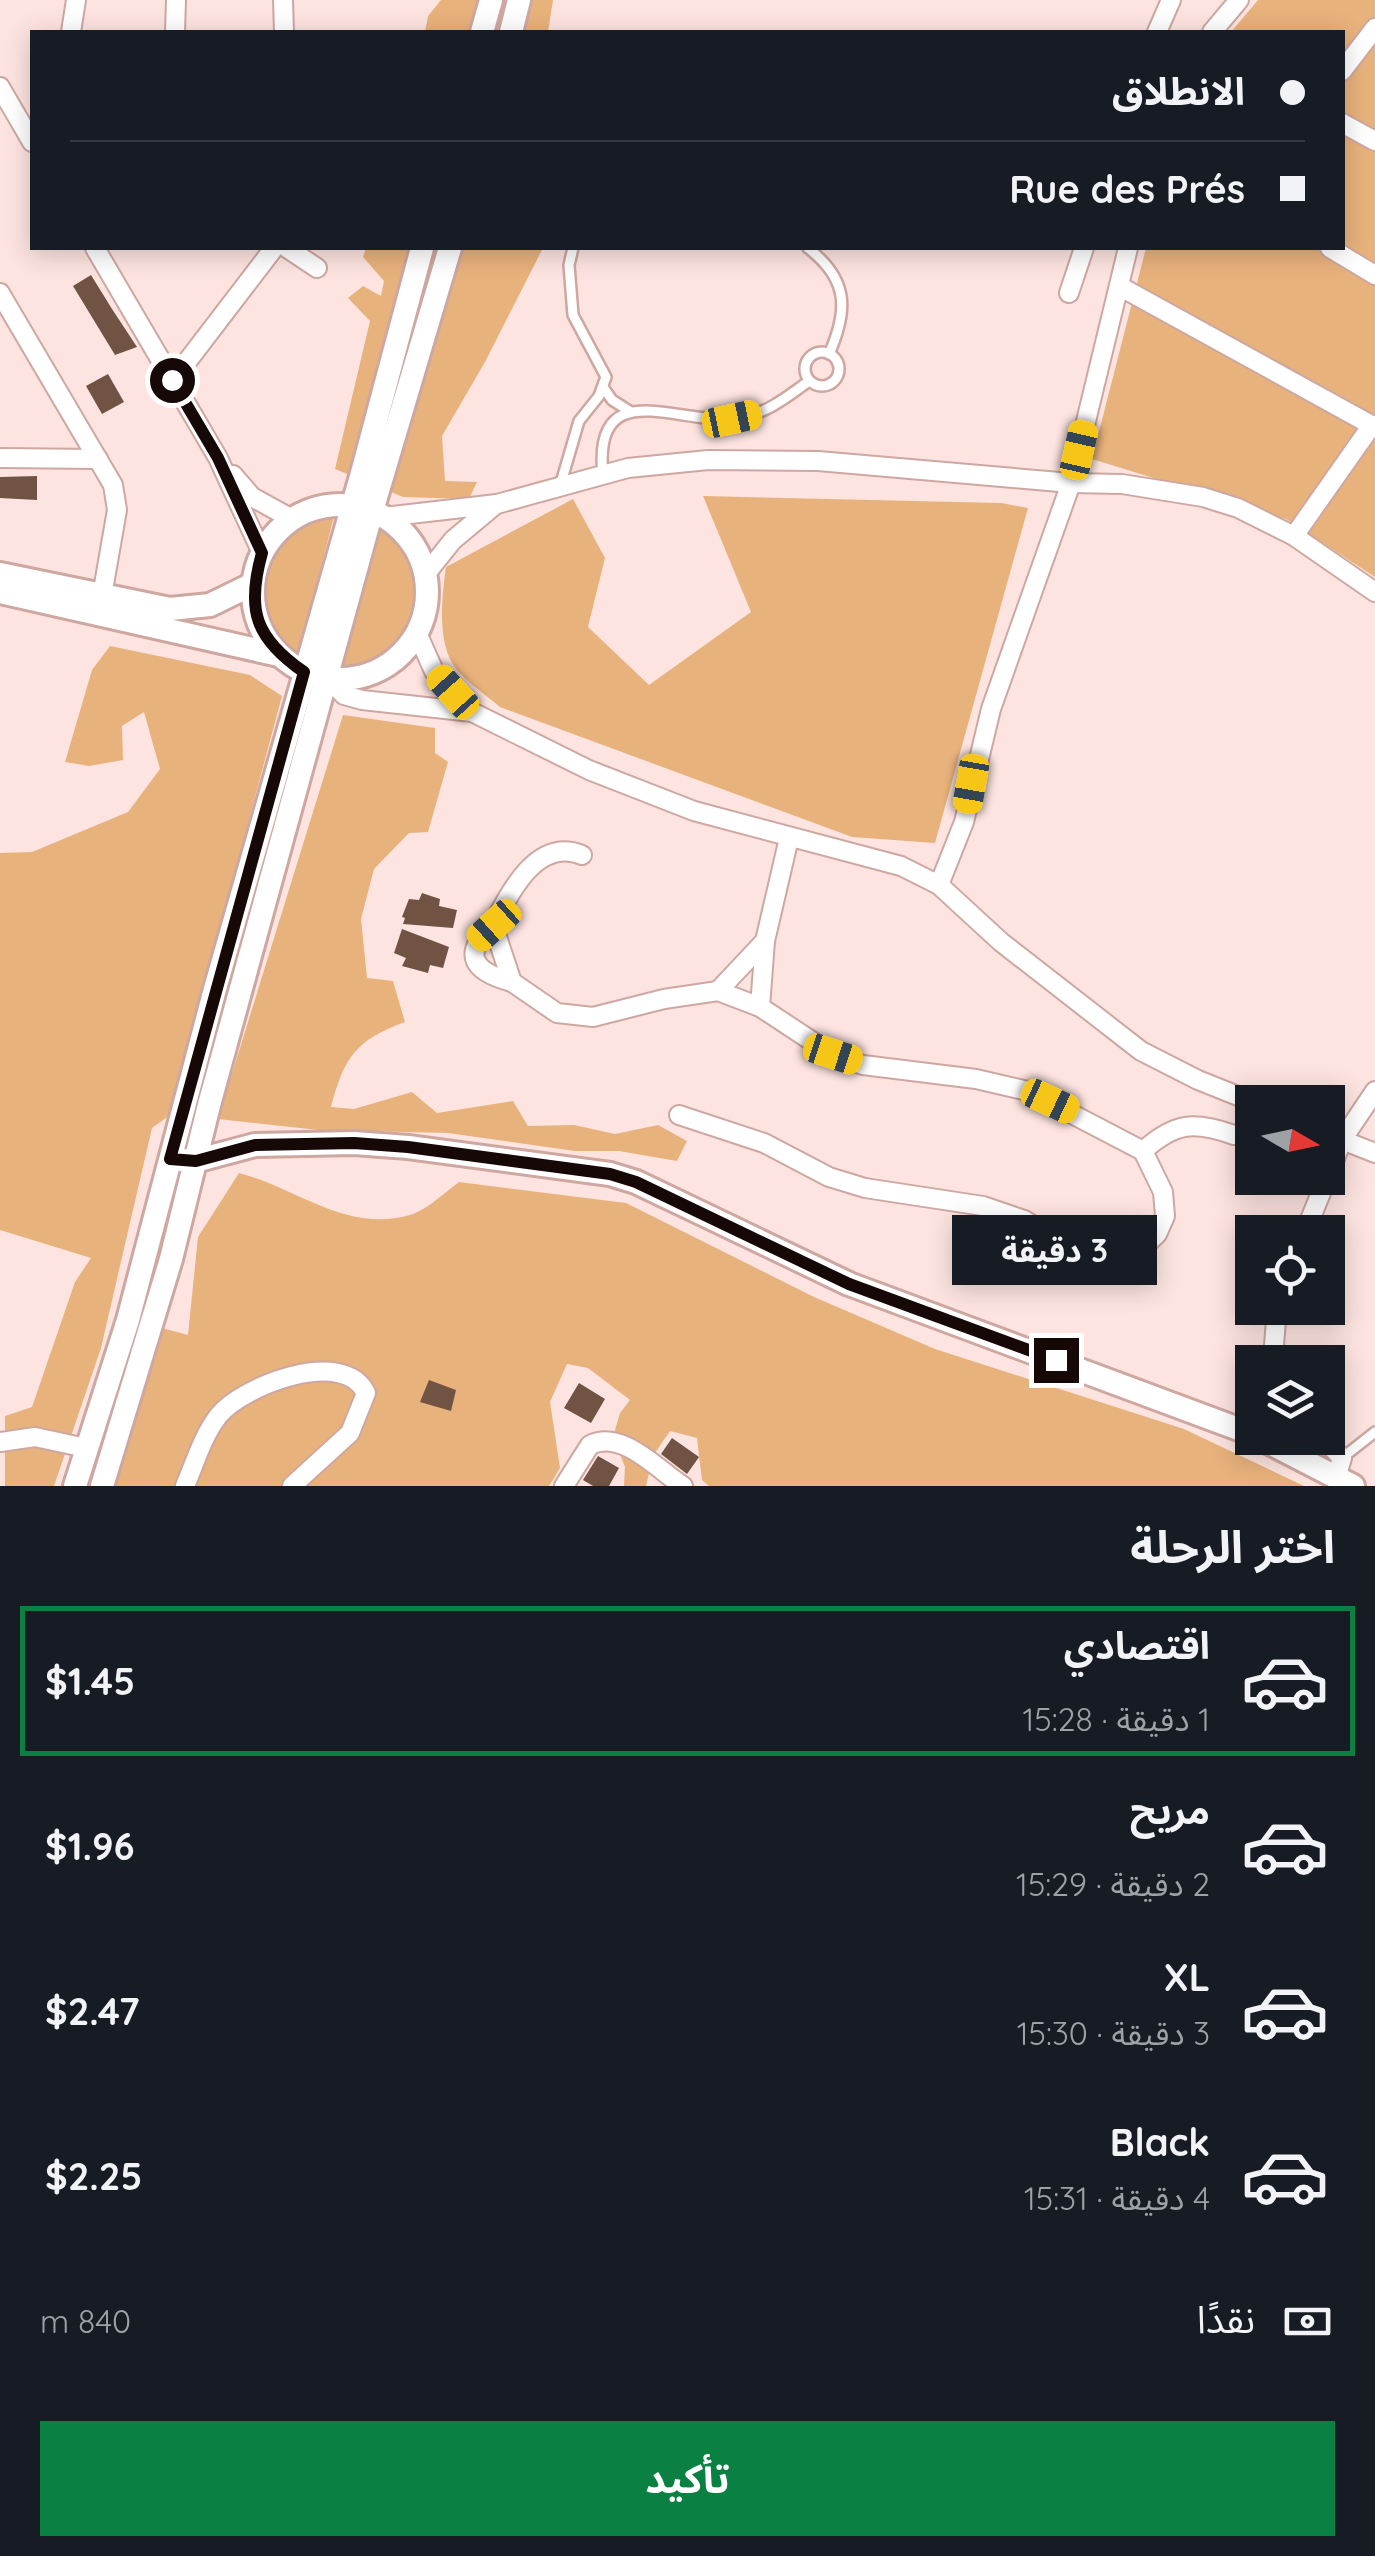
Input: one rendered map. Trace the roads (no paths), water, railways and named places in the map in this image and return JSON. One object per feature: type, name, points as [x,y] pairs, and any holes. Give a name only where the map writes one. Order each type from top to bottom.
[{"type":"main road","points":[[483,30],[491,0]]},
{"type":"main road","points":[[512,30],[519,0]]},
{"type":"main road","points":[[102,1486],[171,1259],[329,679],[370,511],[422,250]]},
{"type":"main road","points":[[75,1486],[128,1320],[304,672],[370,511],[449,250]]},
{"type":"main road","points":[[331,505],[370,511],[403,532],[426,574],[424,614],[417,633],[397,658],[369,675],[329,679],[304,672],[279,655],[263,634],[254,610],[253,584],[262,553],[275,534],[310,510],[331,505]]},
{"type":"main road","points":[[0,574],[156,607],[189,609],[210,605],[253,584]]},
{"type":"main road","points":[[0,592],[279,655]]},
{"type":"main road","points":[[178,1128],[255,1145],[354,1143],[408,1147],[610,1174],[636,1182],[849,1284],[1235,1428]]},
{"type":"main road","points":[[170,1159],[196,1161],[255,1145]]},
{"type":"main road","points":[[1300,1455],[1344,1474]]},
{"type":"street","points":[[70,30],[76,0]]},
{"type":"street","points":[[175,30],[176,0]]},
{"type":"street","points":[[283,0],[284,30]]},
{"type":"street","points":[[1158,30],[1170,0]]},
{"type":"street","points":[[1214,30],[1238,0]]},
{"type":"street","points":[[1345,67],[1375,28]]},
{"type":"street","points":[[0,86],[30,138]]},
{"type":"street","points":[[1345,125],[1375,140]]},
{"type":"street","points":[[102,250],[218,458],[262,553]]},
{"type":"street","points":[[172,380],[272,250]]},
{"type":"street","points":[[290,250],[317,268]]},
{"type":"street","points":[[1069,292],[1083,250]]},
{"type":"street","points":[[939,884],[964,822],[991,709],[1071,483],[1127,250]]},
{"type":"street","points":[[1333,250],[1375,275]]},
{"type":"street","points":[[1118,286],[1374,426],[1294,536]]},
{"type":"street","points":[[0,293],[113,485],[117,502],[102,596]]},
{"type":"street","points":[[0,458],[98,459]]},
{"type":"street","points":[[218,458],[252,497],[292,519]]},
{"type":"street","points":[[370,511],[497,504],[628,468],[747,459],[1122,484],[1238,508],[1294,536],[1375,592]]},
{"type":"street","points":[[426,574],[453,540],[497,504]]},
{"type":"street","points":[[417,633],[434,670],[472,712]]},
{"type":"street","points":[[329,679],[344,696],[472,712],[642,792],[789,838],[901,866],[939,884],[1001,942],[1142,1051],[1235,1095]]},
{"type":"street","points":[[760,1006],[765,942],[789,838]]},
{"type":"street","points":[[582,855],[571,850],[543,856],[504,904],[494,925],[478,938],[475,959],[485,972],[512,982],[557,1012],[575,1018],[614,1014],[664,999],[718,991],[760,1006],[833,1054],[863,1064],[976,1079],[1028,1091],[1143,1151],[1163,1192],[1162,1224],[1139,1251],[1120,1260],[1104,1261],[1060,1242],[1024,1220],[984,1206],[865,1188],[829,1177],[764,1143],[678,1116]]},
{"type":"street","points":[[494,925],[512,982]]},
{"type":"street","points":[[718,991],[765,942]]},
{"type":"street","points":[[1345,1126],[1375,1091]]},
{"type":"street","points":[[1143,1151],[1160,1135],[1178,1128],[1203,1126],[1234,1135]]},
{"type":"street","points":[[1345,1141],[1375,1153]]},
{"type":"street","points":[[190,1484],[208,1434],[220,1414],[235,1401],[278,1380],[305,1374],[333,1372],[355,1379],[366,1393],[350,1433],[292,1486]]},
{"type":"street","points":[[0,1442],[35,1437],[86,1448]]},
{"type":"street","points":[[564,1486],[590,1445],[606,1440],[632,1450],[683,1486]]},
{"type":"lane","points":[[560,486],[579,422],[603,387],[604,370],[573,316],[569,264],[572,250]]},
{"type":"lane","points":[[811,250],[824,260],[840,287],[844,304],[829,354]]},
{"type":"lane","points":[[818,353],[829,354],[839,367],[837,378],[824,386],[809,381],[805,370],[808,359],[818,353]]},
{"type":"lane","points":[[603,474],[603,442],[609,429],[631,412],[656,410],[732,419],[765,410],[809,381]]},
{"type":"lane","points":[[603,387],[612,400],[631,412]]},
{"type":"lane","points":[[1344,1474],[1375,1432]]}]
